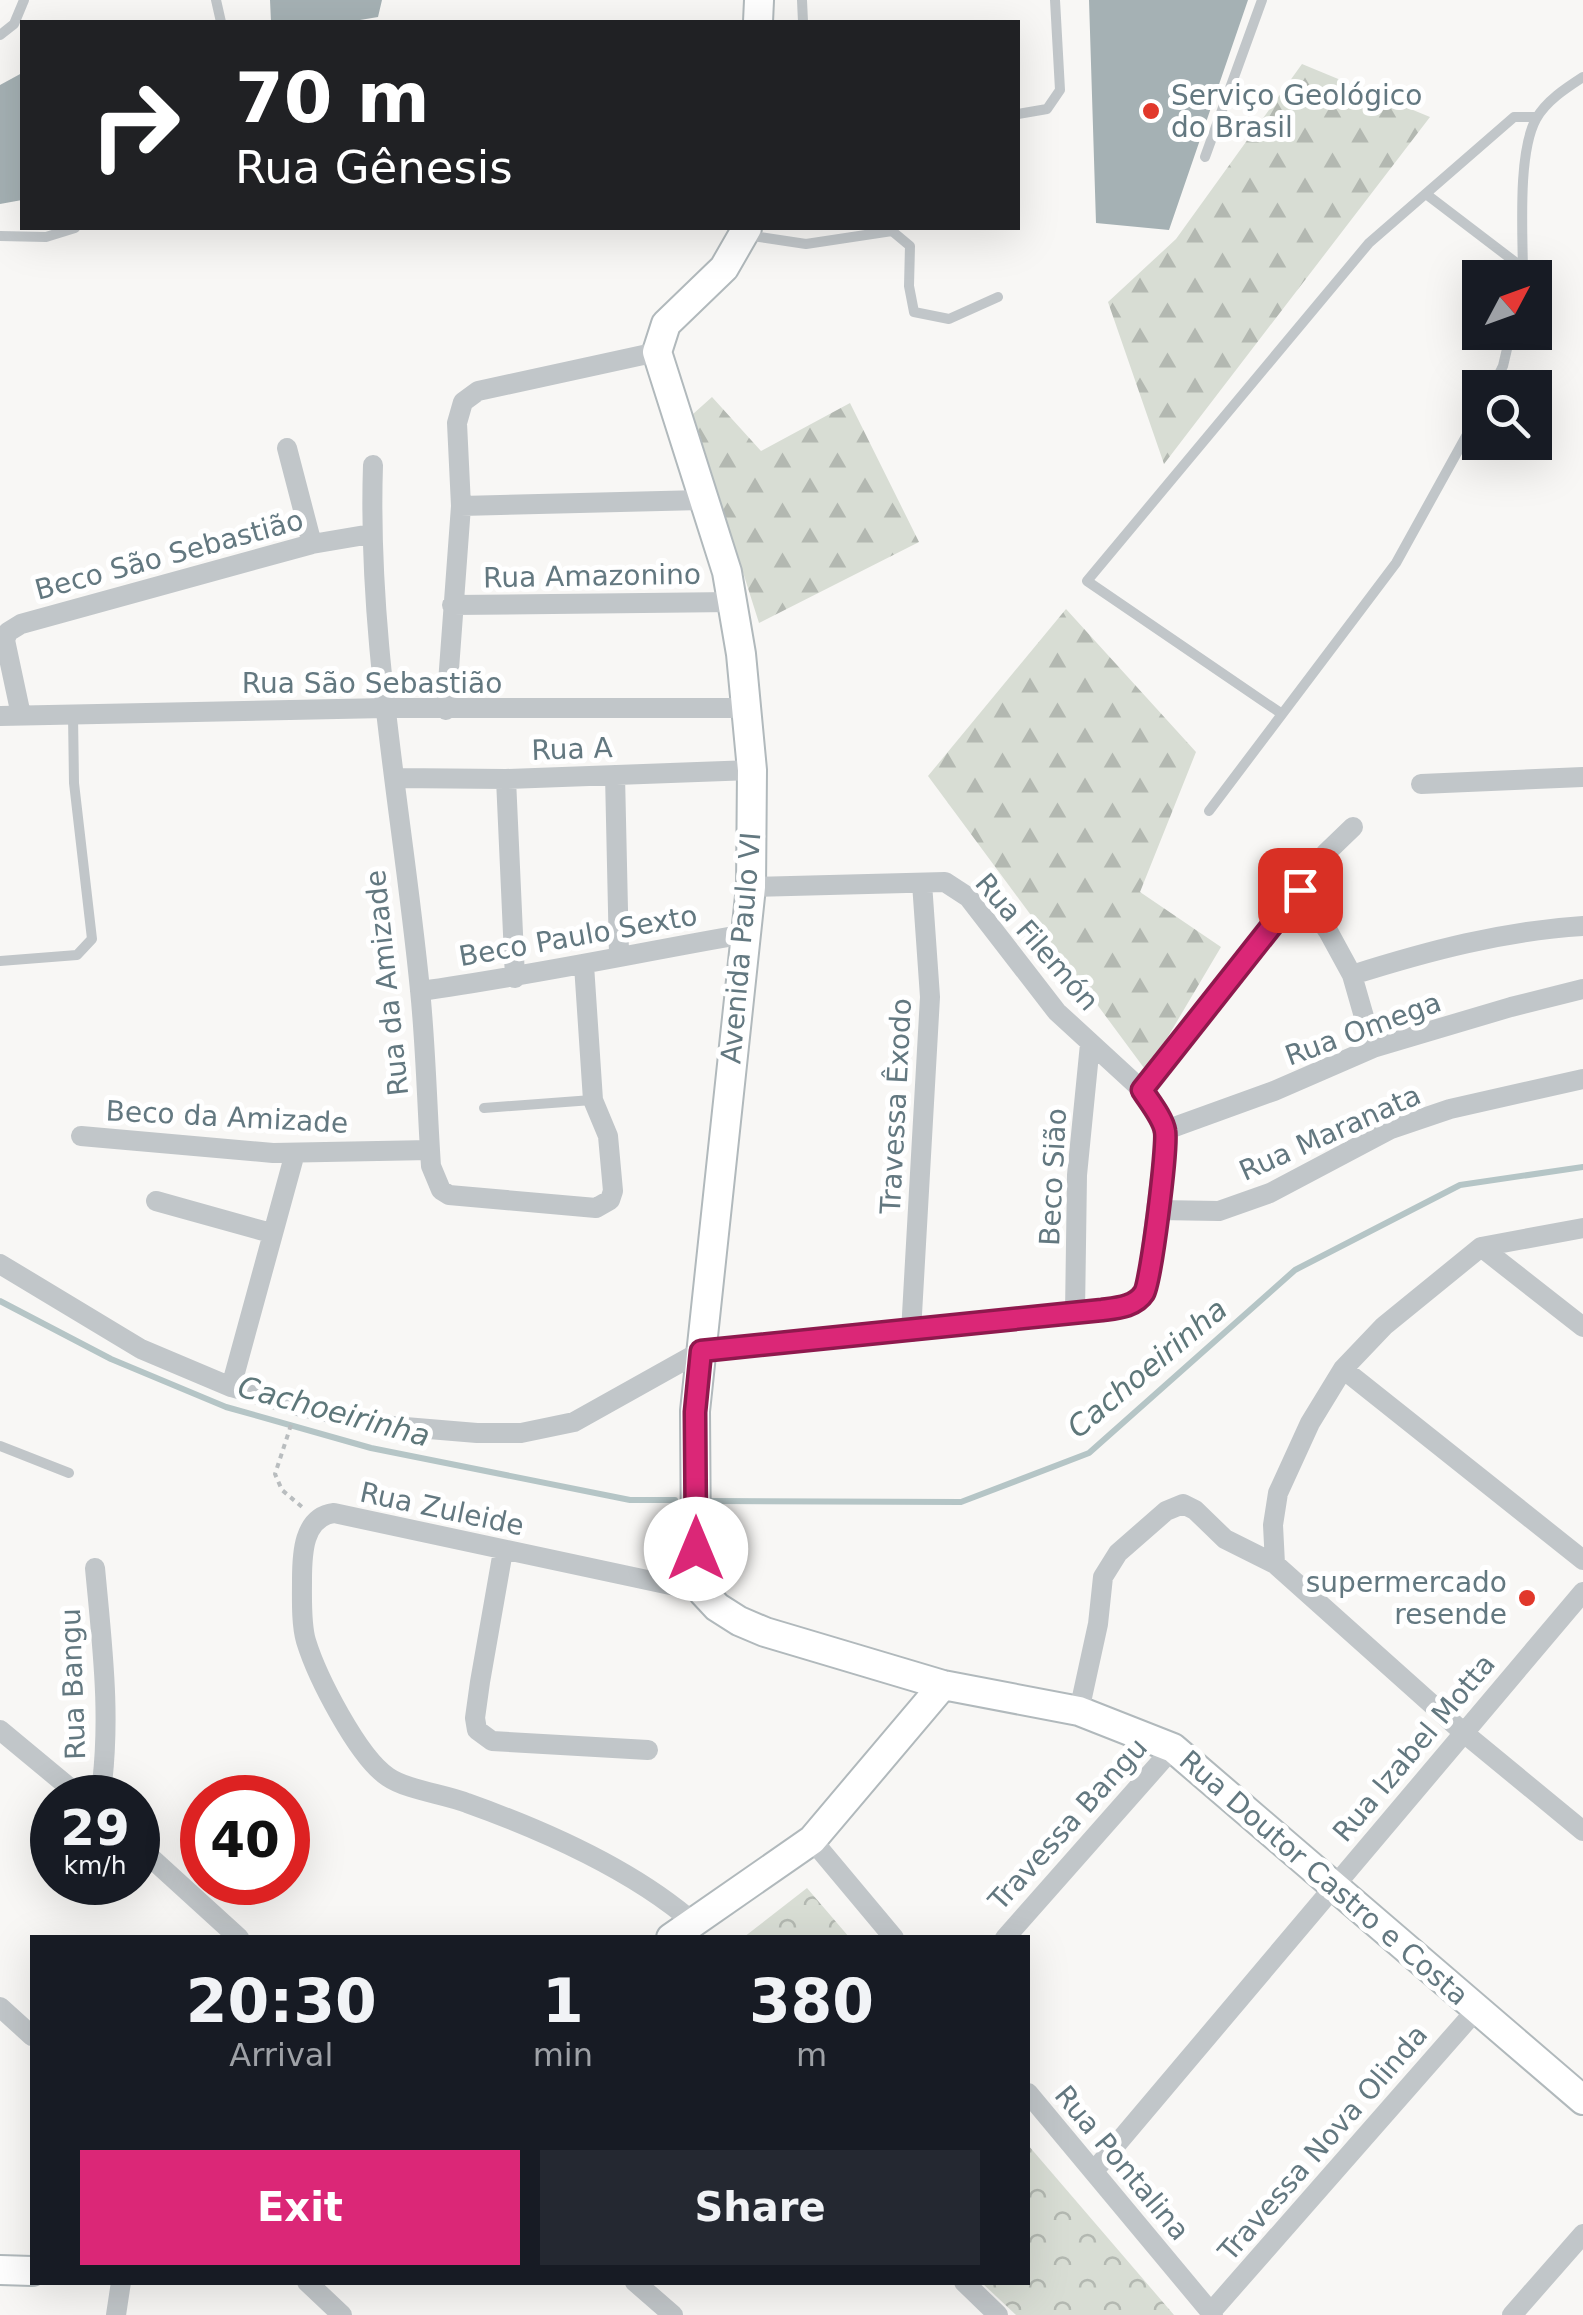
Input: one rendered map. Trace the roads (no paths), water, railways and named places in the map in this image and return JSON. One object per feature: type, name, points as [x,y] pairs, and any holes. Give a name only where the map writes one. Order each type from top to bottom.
[{"type":"street","points":[[446,710],[461,506],[457,422],[463,402],[478,391],[657,352],[666,324],[724,268],[746,231]]},
{"type":"street","name":"Avenida Paulo VI","points":[[657,352],[727,572],[741,654],[752,770],[751,888],[701,1351]]},
{"type":"street","points":[[287,448],[312,544]]},
{"type":"street","points":[[374,465],[371,534],[385,708]]},
{"type":"street","points":[[461,506],[702,500]]},
{"type":"street","name":"Beco São Sebastião","points":[[10,716],[5,640],[13,628],[312,544],[371,534]]},
{"type":"street","name":"Rua Amazonino","points":[[452,604],[732,602]]},
{"type":"street","name":"Rua São Sebastião","points":[[10,716],[385,708],[744,708]]},
{"type":"street","name":"Rua da Amizade","points":[[385,708],[420,991],[430,1166],[442,1190],[449,1195],[500,1202],[596,1208],[608,1202],[612,1191],[608,1136],[593,1100]]},
{"type":"street","name":"Rua A","points":[[395,778],[506,779],[752,770]]},
{"type":"street","points":[[615,774],[619,956]]},
{"type":"street","points":[[1420,784],[1583,777]]},
{"type":"street","points":[[506,779],[515,978]]},
{"type":"street","points":[[1142,1090],[1326,853],[1354,827]]},
{"type":"street","name":"Travessa Êxodo","points":[[911,1332],[930,997],[922,882]]},
{"type":"street","name":"Rua Filemón","points":[[751,888],[945,882],[968,898],[1057,1012],[1142,1090],[1166,1130]]},
{"type":"street","points":[[1300,890],[1352,975],[1373,1048]]},
{"type":"street","points":[[1352,975],[1444,946],[1538,929],[1583,926]]},
{"type":"street","name":"Beco Paulo Sexto","points":[[420,991],[515,978],[745,934]]},
{"type":"street","points":[[584,965],[593,1100]]},
{"type":"street","name":"Rua Omega","points":[[1166,1130],[1274,1092],[1373,1048],[1511,1006],[1583,989]]},
{"type":"street","name":"Beco Sião","points":[[1075,1312],[1077,1175],[1090,1044]]},
{"type":"street","name":"Rua Maranata","points":[[1158,1210],[1219,1211],[1270,1193],[1391,1130],[1450,1109],[1583,1078]]},
{"type":"street","points":[[0,1264],[140,1349],[230,1388],[393,1426],[521,1433],[574,1422],[701,1351],[911,1332],[1128,1306],[1146,1290],[1152,1264],[1166,1130]]},
{"type":"street","name":"Beco da Amizade","points":[[80,1136],[295,1153],[430,1150]]},
{"type":"street","points":[[230,1388],[295,1153]]},
{"type":"street","points":[[156,1201],[271,1233]]},
{"type":"street","points":[[1275,1564],[1278,1493],[1310,1424],[1343,1369],[1384,1326],[1481,1247],[1583,1228]]},
{"type":"street","points":[[1481,1247],[1583,1327]]},
{"type":"street","points":[[701,1351],[695,1412],[696,1549],[703,1592]]},
{"type":"street","points":[[1343,1369],[1583,1560]]},
{"type":"street","points":[[1079,1711],[1098,1624],[1103,1577],[1118,1553],[1175,1505],[1183,1504],[1226,1539],[1275,1564],[1464,1733],[1583,1831]]},
{"type":"street","name":"Rua Zuleide","points":[[683,1931],[662,1895],[467,1802],[400,1784],[385,1776],[345,1724],[305,1638],[303,1557],[311,1526],[318,1518],[334,1513],[703,1592]]},
{"type":"street","points":[[504,1551],[480,1682],[477,1730],[492,1742],[648,1750]]},
{"type":"street","name":"Rua Bangu","points":[[95,1568],[105,1676],[104,1775]]},
{"type":"street","name":"Rua Doutor Castro e Costa","points":[[703,1592],[716,1607],[739,1622],[766,1632],[943,1684],[1079,1711],[1173,1748],[1477,2009],[1579,2090]]},
{"type":"street","name":"Rua Izabel Motta","points":[[1094,2171],[1583,1592]]},
{"type":"street","points":[[683,1931],[812,1840],[943,1684]]},
{"type":"street","points":[[0,1730],[54,1775]]},
{"type":"street","name":"Travessa Bangu","points":[[1008,1935],[1173,1748]]},
{"type":"street","points":[[812,1840],[891,1935]]},
{"type":"street","points":[[160,1866],[236,1935]]},
{"type":"street","points":[[0,2007],[30,2034]]},
{"type":"street","name":"Travessa Nova Olinda","points":[[1212,2314],[1477,2009]]},
{"type":"street","name":"Rua Pontalina","points":[[1030,2095],[1212,2314]]},
{"type":"street","points":[[1512,2315],[1583,2234]]},
{"type":"street","points":[[0,2270],[30,2271]]},
{"type":"street","points":[[116,2315],[121,2285]]},
{"type":"street","points":[[310,2285],[342,2315]]},
{"type":"street","points":[[638,2285],[673,2315]]},
{"type":"street","points":[[966,2285],[984,2310]]},
{"type":"lane","points":[[0,35],[14,24],[24,0]]},
{"type":"lane","points":[[1020,114],[1046,109],[1060,90],[1056,0]]},
{"type":"lane","points":[[1204,157],[1262,0]]},
{"type":"lane","points":[[1523,260],[1528,142],[1537,117],[1560,92],[1583,76]]},
{"type":"lane","points":[[1282,714],[1087,581],[1369,244],[1514,118],[1537,117]]},
{"type":"lane","points":[[1426,194],[1507,260]]},
{"type":"lane","points":[[0,236],[46,236],[68,230]]},
{"type":"lane","points":[[746,231],[806,244],[892,232],[910,246],[909,286],[914,312],[950,319],[998,297]]},
{"type":"lane","points":[[1209,810],[1396,563],[1462,443]]},
{"type":"lane","points":[[0,961],[77,955],[92,939],[74,783],[73,714]]},
{"type":"lane","points":[[484,1108],[593,1100]]},
{"type":"lane","points":[[0,1446],[70,1473]]},
{"type":"waterway","name":"Cachoeirinha","points":[[710,1501],[961,1502],[1089,1453],[1295,1270],[1460,1185],[1583,1167]]},
{"type":"waterway","name":"Cachoeirinha","points":[[0,1301],[111,1359],[226,1407],[371,1448],[630,1500],[675,1500]]},
{"type":"place","name":"Serviço Geológico do Brasil","points":[[1151,111]]},
{"type":"place","name":"supermercado resende","points":[[1527,1598]]}]
